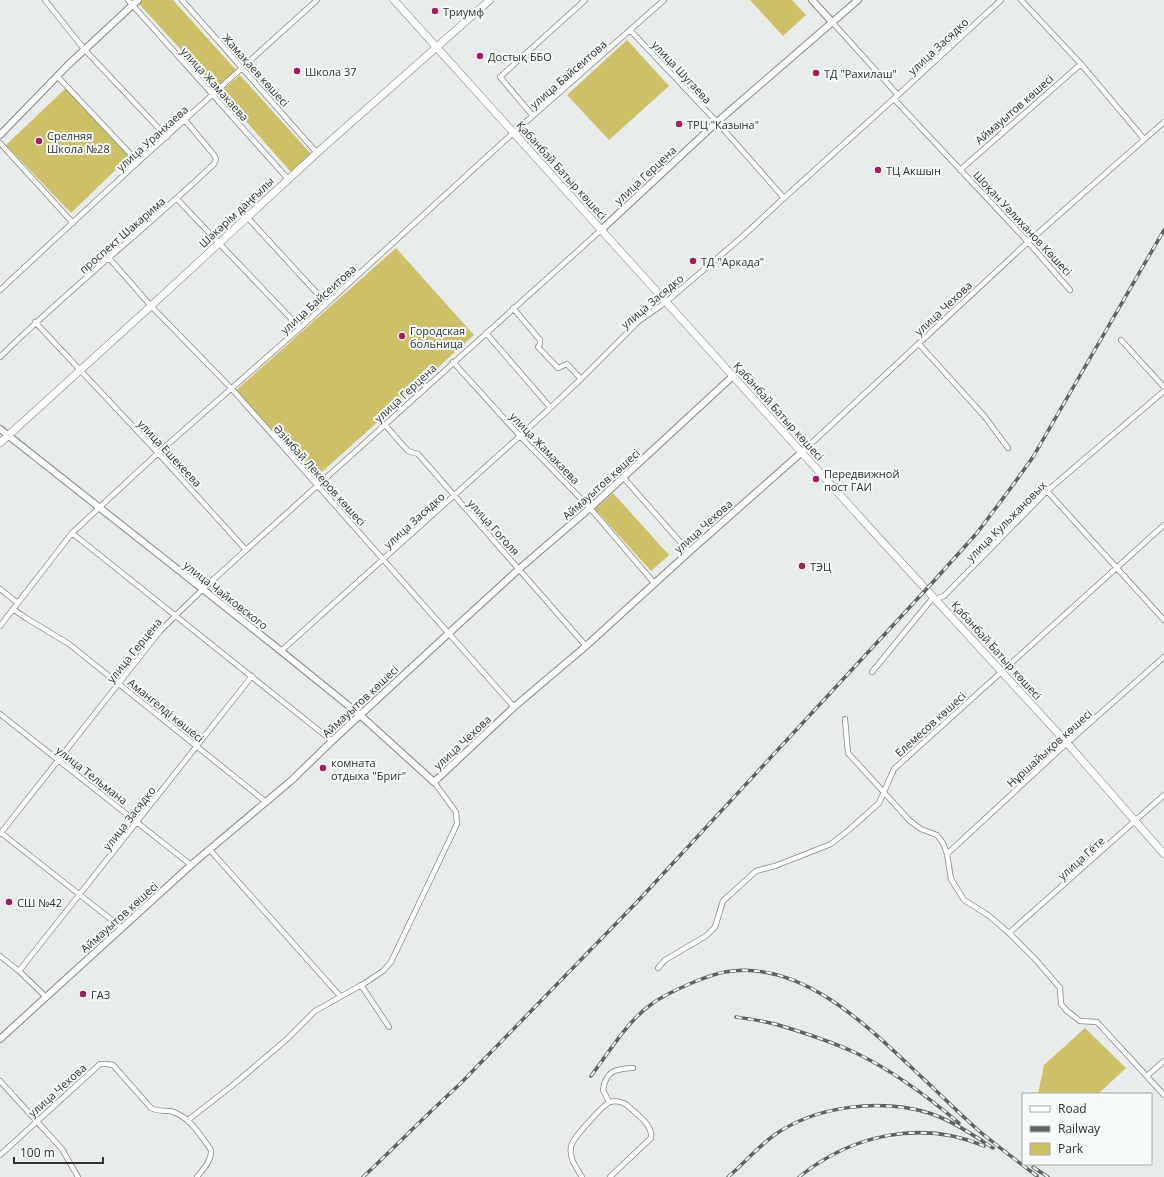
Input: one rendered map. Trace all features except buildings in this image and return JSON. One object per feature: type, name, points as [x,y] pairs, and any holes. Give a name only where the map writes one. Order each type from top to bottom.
[{"type":"main road","name":"Қабанбай Батыр көшесі","points":[[394,0],[935,599],[1002,671],[1164,854]]},
{"type":"main road","name":"Шәкәрім даңғылы","points":[[0,443],[288,179],[490,0]]},
{"type":"street","points":[[45,0],[84,49],[167,137]]},
{"type":"street","name":"улица Жамакаева","points":[[128,0],[288,179]]},
{"type":"street","points":[[0,136],[84,49],[138,0]]},
{"type":"street","name":"Жамақаев көшесі","points":[[182,0],[317,153]]},
{"type":"street","name":"улица Уранхаева","points":[[0,289],[317,0]]},
{"type":"street","points":[[533,116],[500,77],[585,0]]},
{"type":"street","name":"улица Байсеитова","points":[[0,626],[72,534],[158,453],[300,328],[514,133],[664,0]]},
{"type":"street","points":[[812,0],[898,95]]},
{"type":"street","name":"улица Герцена","points":[[0,833],[160,631],[203,589],[601,230],[717,122],[858,0]]},
{"type":"street","name":"улица Засядко","points":[[281,651],[520,436],[581,379],[639,321],[666,302],[742,237],[1002,0]]},
{"type":"street","points":[[1021,0],[1081,64],[1144,139]]},
{"type":"street","name":"улица Шугаева","points":[[630,30],[717,122],[784,198]]},
{"type":"street","name":"Аймауытов көшесі","points":[[960,170],[1081,64]]},
{"type":"street","points":[[57,76],[138,162]]},
{"type":"street","name":"Шоқан Уәлиханов Көшесі","points":[[894,99],[1028,242],[1070,290]]},
{"type":"street","name":"проспект Шакарима","points":[[0,357],[35,322],[177,199],[214,164],[216,159],[214,155],[185,120]]},
{"type":"street","name":"улица Чехова","points":[[188,1120],[233,1085],[286,1040],[315,1011],[383,971],[391,962],[457,824],[456,812],[434,782],[514,707],[586,646],[802,452],[1028,242],[1164,122]]},
{"type":"street","points":[[0,143],[73,223]]},
{"type":"street","points":[[177,199],[300,328]]},
{"type":"street","points":[[247,217],[326,304]]},
{"type":"street","name":"Әзімбай Лекеров көшесі","points":[[109,258],[151,306],[231,388],[262,424],[318,484],[514,707]]},
{"type":"street","points":[[513,308],[540,340],[538,347],[558,368],[567,364],[581,379]]},
{"type":"street","name":"улица Ешекеева","points":[[35,322],[158,453],[246,550]]},
{"type":"street","points":[[486,333],[550,407]]},
{"type":"street","points":[[1121,340],[1164,387]]},
{"type":"street","points":[[919,344],[985,417],[1008,448]]},
{"type":"street","name":"улица Жамакаева","points":[[453,362],[520,436],[590,508],[655,584]]},
{"type":"street","name":"Аймауытов көшесі","points":[[0,1040],[191,865],[292,780],[332,741],[519,569],[590,508],[733,376]]},
{"type":"street","name":"улица Кульжановых","points":[[872,672],[931,600],[944,596],[1047,491],[1164,391]]},
{"type":"street","name":"улица Гоголя","points":[[385,425],[408,451],[418,454],[586,646]]},
{"type":"street","name":"улица Чайковского","points":[[0,429],[281,651],[360,716],[434,782]]},
{"type":"street","points":[[623,477],[689,552]]},
{"type":"street","points":[[1047,491],[1164,620]]},
{"type":"street","name":"Елемесов көшесі","points":[[658,968],[665,960],[706,936],[715,927],[723,901],[756,870],[775,866],[831,844],[879,803],[894,769],[1164,525]]},
{"type":"street","points":[[72,534],[332,741]]},
{"type":"street","points":[[0,589],[18,603]]},
{"type":"street","name":"Амангелді көшесі","points":[[13,609],[69,644],[266,802]]},
{"type":"street","name":"Нұршайықов көшесі","points":[[947,854],[1164,657]]},
{"type":"street","name":"улица Засядко","points":[[19,971],[252,676]]},
{"type":"street","name":"улица Тельмана","points":[[0,714],[191,865]]},
{"type":"street","points":[[846,719],[848,753],[910,821],[921,829],[937,835],[943,843],[947,854],[951,879],[964,900],[988,915],[1036,960],[1060,988],[1061,1004],[1067,1011],[1080,1021],[1097,1022],[1164,1095]]},
{"type":"street","name":"улица Гёте","points":[[1009,934],[1164,795]]},
{"type":"street","points":[[0,833],[122,928]]},
{"type":"street","points":[[209,849],[340,996]]},
{"type":"street","points":[[0,956],[19,971],[46,997]]},
{"type":"street","points":[[361,985],[389,1027]]},
{"type":"street","points":[[1147,1076],[1164,1061]]},
{"type":"street","name":"улица Чехова","points":[[0,1155],[100,1064],[107,1064],[112,1065],[151,1108],[156,1111],[170,1111],[188,1120],[211,1150],[210,1158],[197,1177]]},
{"type":"street","points":[[609,1102],[603,1090],[608,1075],[618,1069],[633,1068]]},
{"type":"street","points":[[0,1081],[62,1150],[78,1177]]},
{"type":"street","points":[[582,1177],[572,1161],[571,1145],[578,1133],[609,1102],[616,1101],[627,1105],[650,1127],[652,1138],[610,1177]]},
{"type":"green space","points":[[143,0],[173,0],[236,70],[216,88],[139,4]]},
{"type":"green space","points":[[750,0],[792,0],[806,15],[783,36]]},
{"type":"green space","points":[[627,40],[669,86],[609,140],[567,95]]},
{"type":"green space","points":[[240,75],[311,154],[291,172],[220,92]]},
{"type":"green space","points":[[66,88],[131,155],[71,213],[6,145]]},
{"type":"green space","points":[[396,248],[474,335],[313,480],[234,392]]},
{"type":"green space","points":[[613,493],[669,555],[651,571],[595,509]]},
{"type":"green space","points":[[1085,1028],[1126,1068],[1099,1093],[1038,1093],[1044,1065]]},
{"type":"railway","points":[[363,1177],[460,1084],[637,902],[977,533],[1033,457],[1164,230]]},
{"type":"railway","points":[[591,1076],[627,1027],[653,1003],[668,994],[713,975],[725,972],[755,971],[784,977],[811,988],[838,1004],[863,1023],[978,1130],[1022,1165]]},
{"type":"railway","points":[[736,1017],[775,1024],[816,1037],[856,1053],[870,1060],[909,1085],[935,1103],[959,1123]]},
{"type":"railway","points":[[728,1177],[767,1141],[790,1125],[809,1117],[850,1107],[892,1106],[932,1114],[956,1125],[993,1148]]},
{"type":"railway","points":[[799,1177],[819,1163],[841,1151],[864,1142],[887,1136],[911,1133],[936,1134],[960,1138],[984,1146]]},
{"type":"railway","points":[[1022,1165],[1037,1176]]},
{"type":"railway","points":[[1033,1167],[1048,1177]]},
{"type":"place","name":"Триумф","points":[[435,11]]},
{"type":"place","name":"Достық ББО","points":[[480,56]]},
{"type":"place","name":"Школа 37","points":[[297,71]]},
{"type":"place","name":"ТД \"Рахилаш\"","points":[[816,73]]},
{"type":"place","name":"ТРЦ \"Казына\"","points":[[679,124]]},
{"type":"place","name":"Срелняя Школа №28","points":[[39,141]]},
{"type":"place","name":"ТЦ Акшын","points":[[878,170]]},
{"type":"place","name":"ТД \"Аркада\"","points":[[693,261]]},
{"type":"place","name":"Городская больница","points":[[402,336]]},
{"type":"place","name":"Передвижной пост ГАИ","points":[[816,479]]},
{"type":"place","name":"ТЭЦ","points":[[802,566]]},
{"type":"place","name":"комната отдыха \"Бриг\"","points":[[323,768]]},
{"type":"place","name":"СШ №42","points":[[9,902]]},
{"type":"place","name":"ГАЗ","points":[[83,994]]}]
